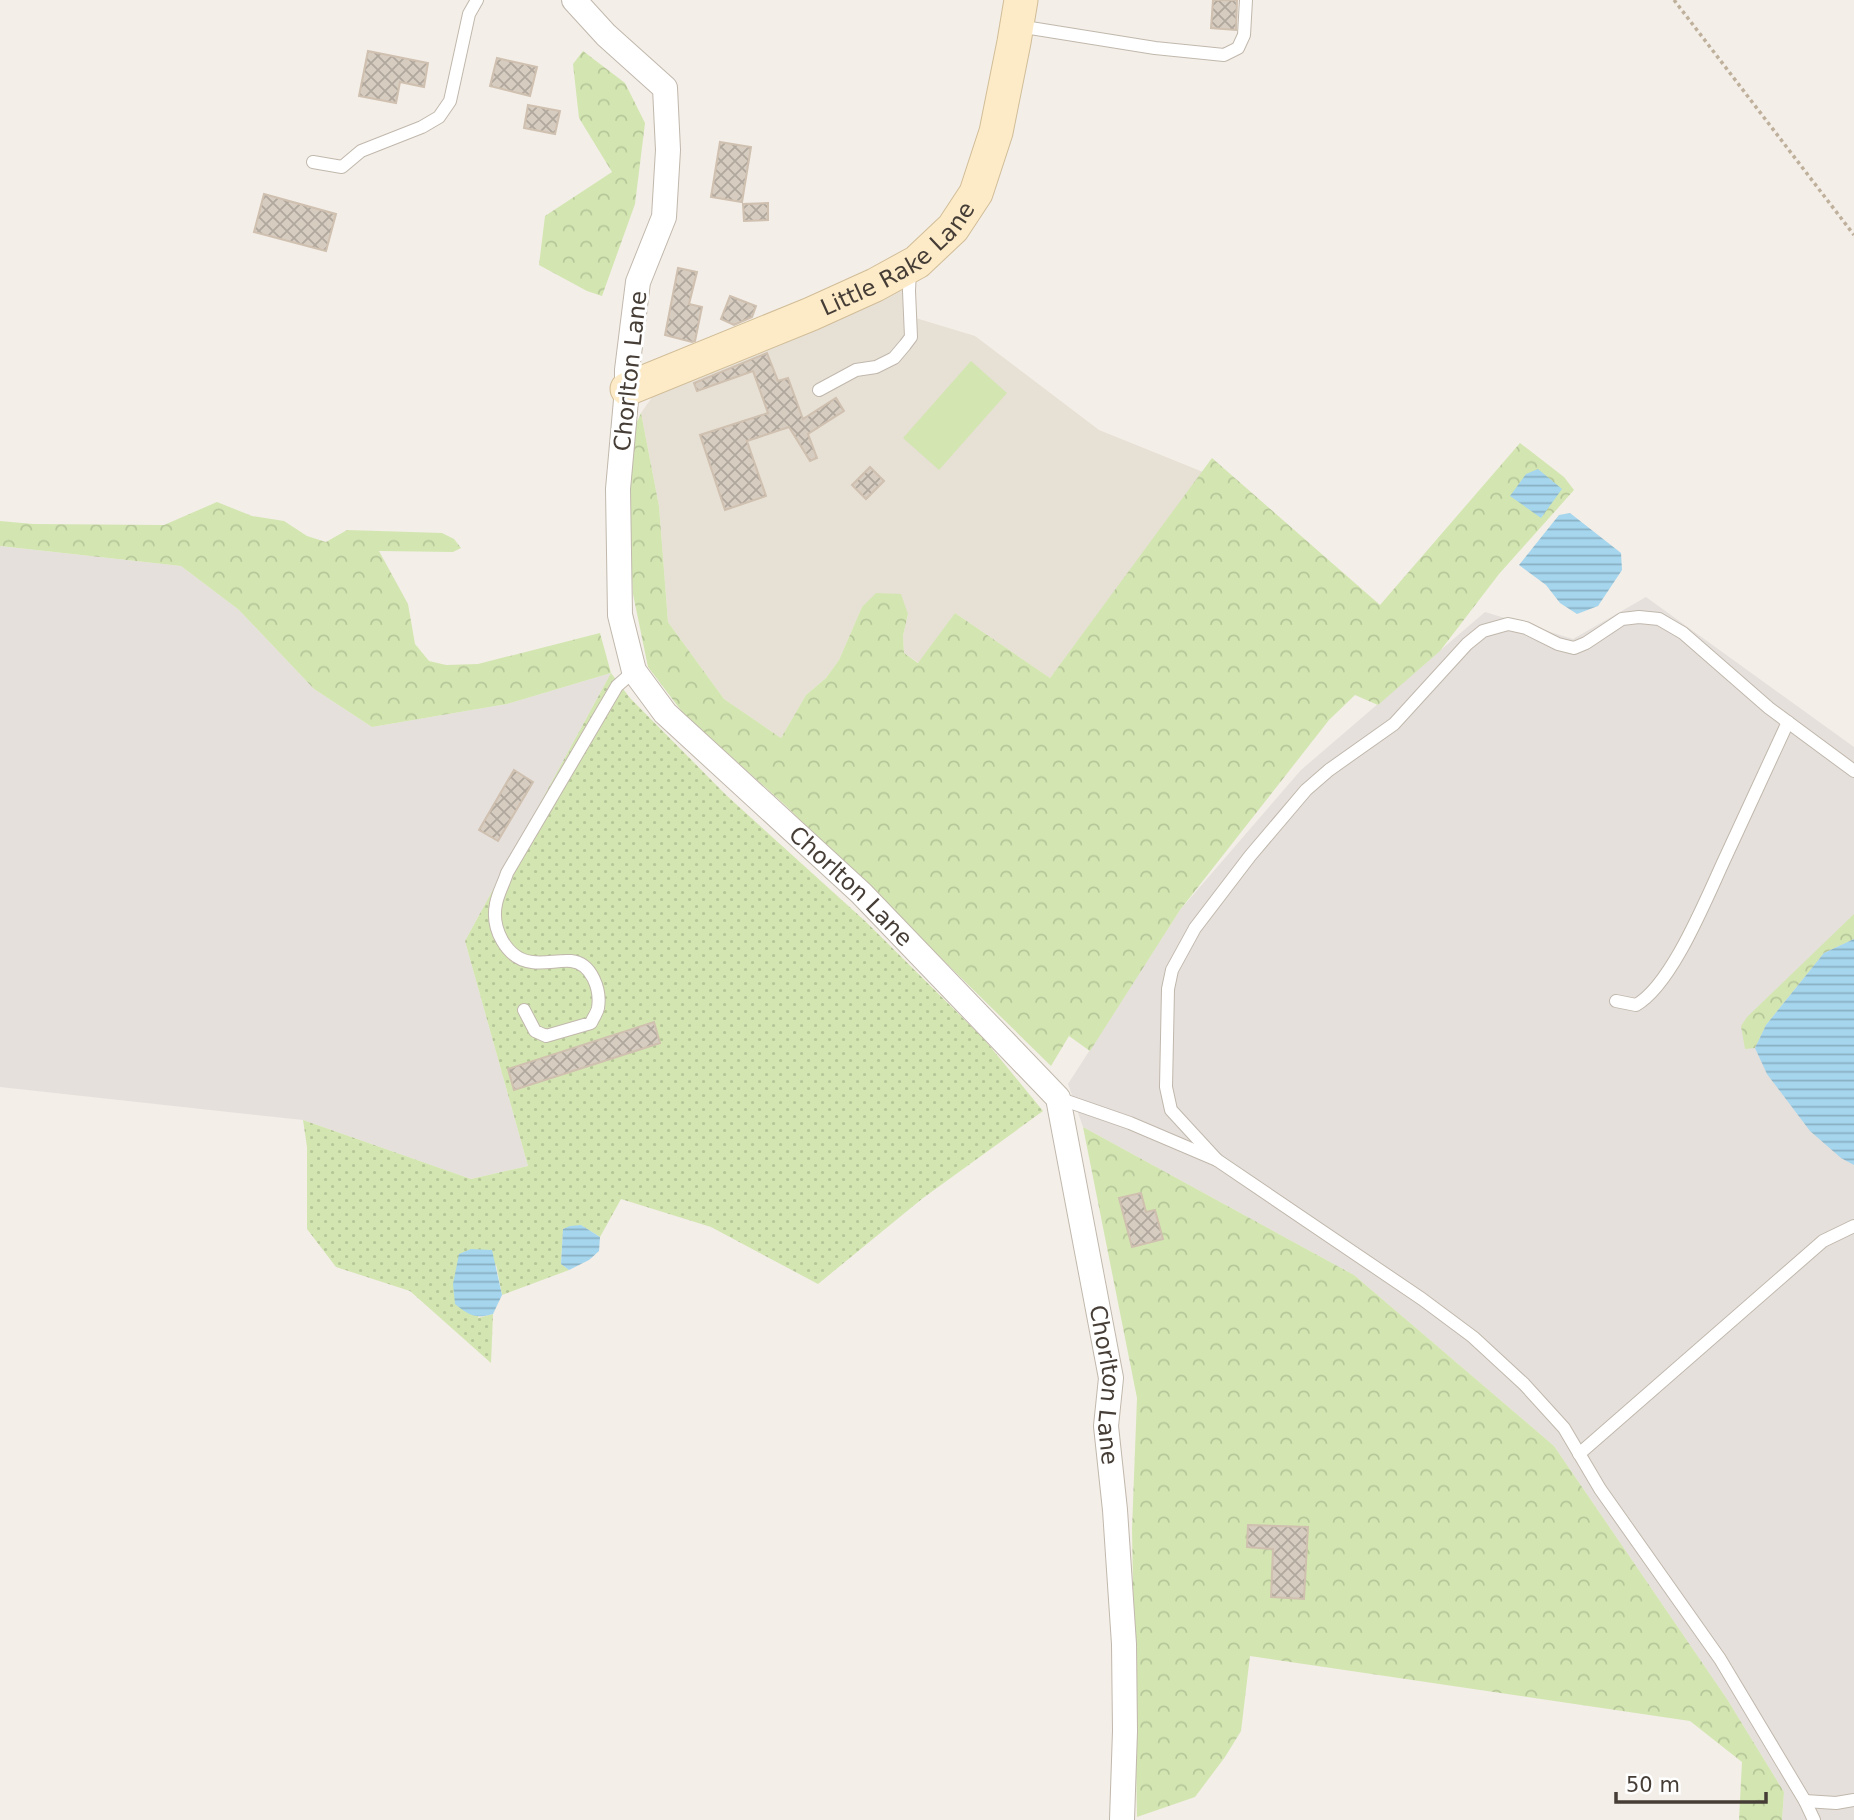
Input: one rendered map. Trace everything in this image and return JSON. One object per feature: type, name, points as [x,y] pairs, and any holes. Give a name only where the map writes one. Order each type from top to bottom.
[{"type":"street","name":"Chorlton Lane","points":[[574,0],[606,35],[664,88],[668,150],[664,217],[638,282],[627,370],[618,489],[620,615],[634,671],[665,713],[861,894],[1058,1098],[1111,1378],[1106,1426],[1124,1643],[1122,1820]]},
{"type":"street","name":"Little Rake Lane","points":[[627,389],[875,285],[917,262],[953,229],[976,193],[996,132],[1019,13]]},
{"type":"lane","points":[[313,162],[342,167],[361,151],[422,127],[439,117],[450,101],[469,14],[477,0]]},
{"type":"lane","points":[[1019,13],[1155,48],[1224,55],[1238,48],[1244,35],[1246,0]]},
{"type":"lane","points":[[819,390],[856,370],[876,367],[894,358],[911,337],[911,266]]},
{"type":"lane","points":[[1217,1160],[1171,1110],[1168,1099],[1168,989],[1172,970],[1195,928],[1250,856],[1306,790],[1329,770],[1394,724],[1467,644],[1483,631],[1508,624],[1526,628],[1558,644],[1574,648],[1622,619],[1659,619],[1682,633],[1769,708],[1854,771]]},
{"type":"lane","points":[[524,1010],[535,1031],[546,1036],[591,1023],[597,1011],[598,995],[594,978],[583,967],[572,961],[528,962],[513,955],[503,943],[495,920],[496,904],[507,873],[617,686],[634,671]]},
{"type":"lane","points":[[1616,1002],[1636,1005],[1648,999],[1673,965],[1700,913],[1788,722]]},
{"type":"lane","points":[[1058,1098],[1130,1123],[1217,1160],[1422,1298],[1473,1337],[1524,1384],[1564,1428],[1600,1489],[1720,1659],[1814,1820]]},
{"type":"lane","points":[[1579,1454],[1823,1241],[1854,1226]]},
{"type":"lane","points":[[1805,1801],[1836,1803],[1854,1800]]},
{"type":"path","points":[[1674,0],[1854,235]]},
{"type":"shaded area","points":[[905,289],[909,316],[975,336],[1099,430],[1203,472],[1050,678],[955,613],[919,663],[904,653],[903,636],[908,614],[862,607],[839,660],[826,678],[806,695],[781,738],[724,699],[668,622],[659,506],[641,413],[662,383],[838,310]]},
{"type":"shaded area","points":[[0,546],[181,566],[239,610],[314,689],[372,727],[507,704],[611,673],[465,941],[528,1166],[471,1179],[303,1120],[0,1087]]},
{"type":"shaded area","points":[[1646,597],[1854,747],[1854,1820],[1782,1820],[1784,1792],[1727,1699],[1554,1446],[1354,1275],[1083,1127],[1068,1084],[1180,910],[1301,770],[1485,612],[1573,639]]},
{"type":"green space","points":[[583,51],[625,83],[645,123],[635,204],[602,296],[587,291],[539,265],[545,216],[612,172],[579,118],[573,64]]},
{"type":"green space","points":[[971,361],[1007,393],[939,470],[903,438]]},
{"type":"green space","points":[[641,413],[659,506],[668,622],[724,699],[781,738],[806,695],[826,678],[839,660],[862,607],[876,593],[901,594],[908,614],[903,636],[904,653],[918,663],[955,613],[1050,678],[1212,458],[1380,605],[1520,443],[1564,477],[1574,490],[1499,574],[1440,651],[1378,705],[1355,695],[1329,720],[1180,910],[1090,1051],[1069,1036],[1051,1066],[786,806],[683,713],[648,667],[633,594],[628,513],[631,435]]},
{"type":"green space","points":[[217,502],[252,516],[284,521],[307,536],[326,542],[347,530],[442,533],[454,539],[461,548],[453,552],[379,551],[408,604],[415,644],[429,661],[446,665],[478,664],[600,633],[611,673],[507,704],[372,727],[314,689],[239,610],[181,566],[0,546],[0,521],[33,524],[164,525]]},
{"type":"green space","points":[[611,673],[630,698],[726,795],[865,921],[984,1039],[1043,1111],[923,1198],[818,1284],[711,1227],[621,1199],[600,1237],[581,1225],[563,1229],[561,1264],[569,1270],[502,1295],[496,1264],[478,1318],[493,1314],[491,1363],[410,1291],[336,1267],[307,1229],[307,1147],[303,1120],[471,1179],[528,1166],[465,941]]},
{"type":"green space","points":[[1854,914],[1854,939],[1824,953],[1766,1025],[1755,1048],[1745,1049],[1741,1026],[1747,1017]]},
{"type":"green space","points":[[1083,1127],[1354,1275],[1554,1446],[1727,1699],[1784,1792],[1782,1820],[1739,1820],[1742,1762],[1690,1721],[1250,1656],[1241,1731],[1225,1757],[1195,1797],[1137,1817],[1132,1529],[1137,1398]]},
{"type":"water","points":[[1538,469],[1562,489],[1541,518],[1510,496],[1526,474]]},
{"type":"water","points":[[1570,513],[1621,553],[1622,570],[1598,606],[1577,614],[1560,603],[1546,585],[1519,565],[1559,515]]},
{"type":"water","points":[[1854,939],[1854,1165],[1841,1158],[1810,1131],[1767,1074],[1755,1048],[1766,1025],[1824,953]]},
{"type":"water","points":[[581,1225],[600,1237],[599,1251],[589,1260],[569,1270],[561,1264],[563,1229]]},
{"type":"water","points":[[471,1249],[492,1250],[502,1295],[493,1314],[473,1315],[455,1304],[453,1284],[459,1254]]},
{"type":"building","points":[[1213,0],[1237,0],[1236,30],[1211,28]]},
{"type":"building","points":[[368,51],[428,63],[424,87],[400,82],[396,103],[359,96]]},
{"type":"building","points":[[497,58],[537,67],[530,96],[490,86]]},
{"type":"building","points":[[528,105],[560,111],[555,134],[524,128]]},
{"type":"building","points":[[720,142],[751,147],[742,202],[711,197]]},
{"type":"building","points":[[264,194],[336,214],[326,251],[254,232]]},
{"type":"building","points":[[768,203],[768,220],[744,221],[743,204]]},
{"type":"building","points":[[678,268],[697,272],[689,304],[702,307],[695,341],[692,342],[665,335]]},
{"type":"building","points":[[730,296],[756,306],[752,317],[734,325],[721,319]]},
{"type":"building","points":[[767,353],[778,381],[788,378],[803,419],[836,398],[844,411],[808,434],[817,458],[810,461],[789,427],[747,441],[766,496],[725,510],[700,435],[768,413],[753,371],[697,391],[694,383]]},
{"type":"building","points":[[870,467],[884,481],[866,499],[852,485]]},
{"type":"building","points":[[514,770],[533,782],[498,841],[479,830]]},
{"type":"building","points":[[654,1022],[660,1043],[514,1090],[508,1069]]},
{"type":"building","points":[[1141,1193],[1146,1212],[1155,1210],[1163,1239],[1132,1247],[1119,1198]]},
{"type":"building","points":[[1248,1525],[1308,1527],[1304,1599],[1271,1597],[1273,1549],[1247,1547]]}]
